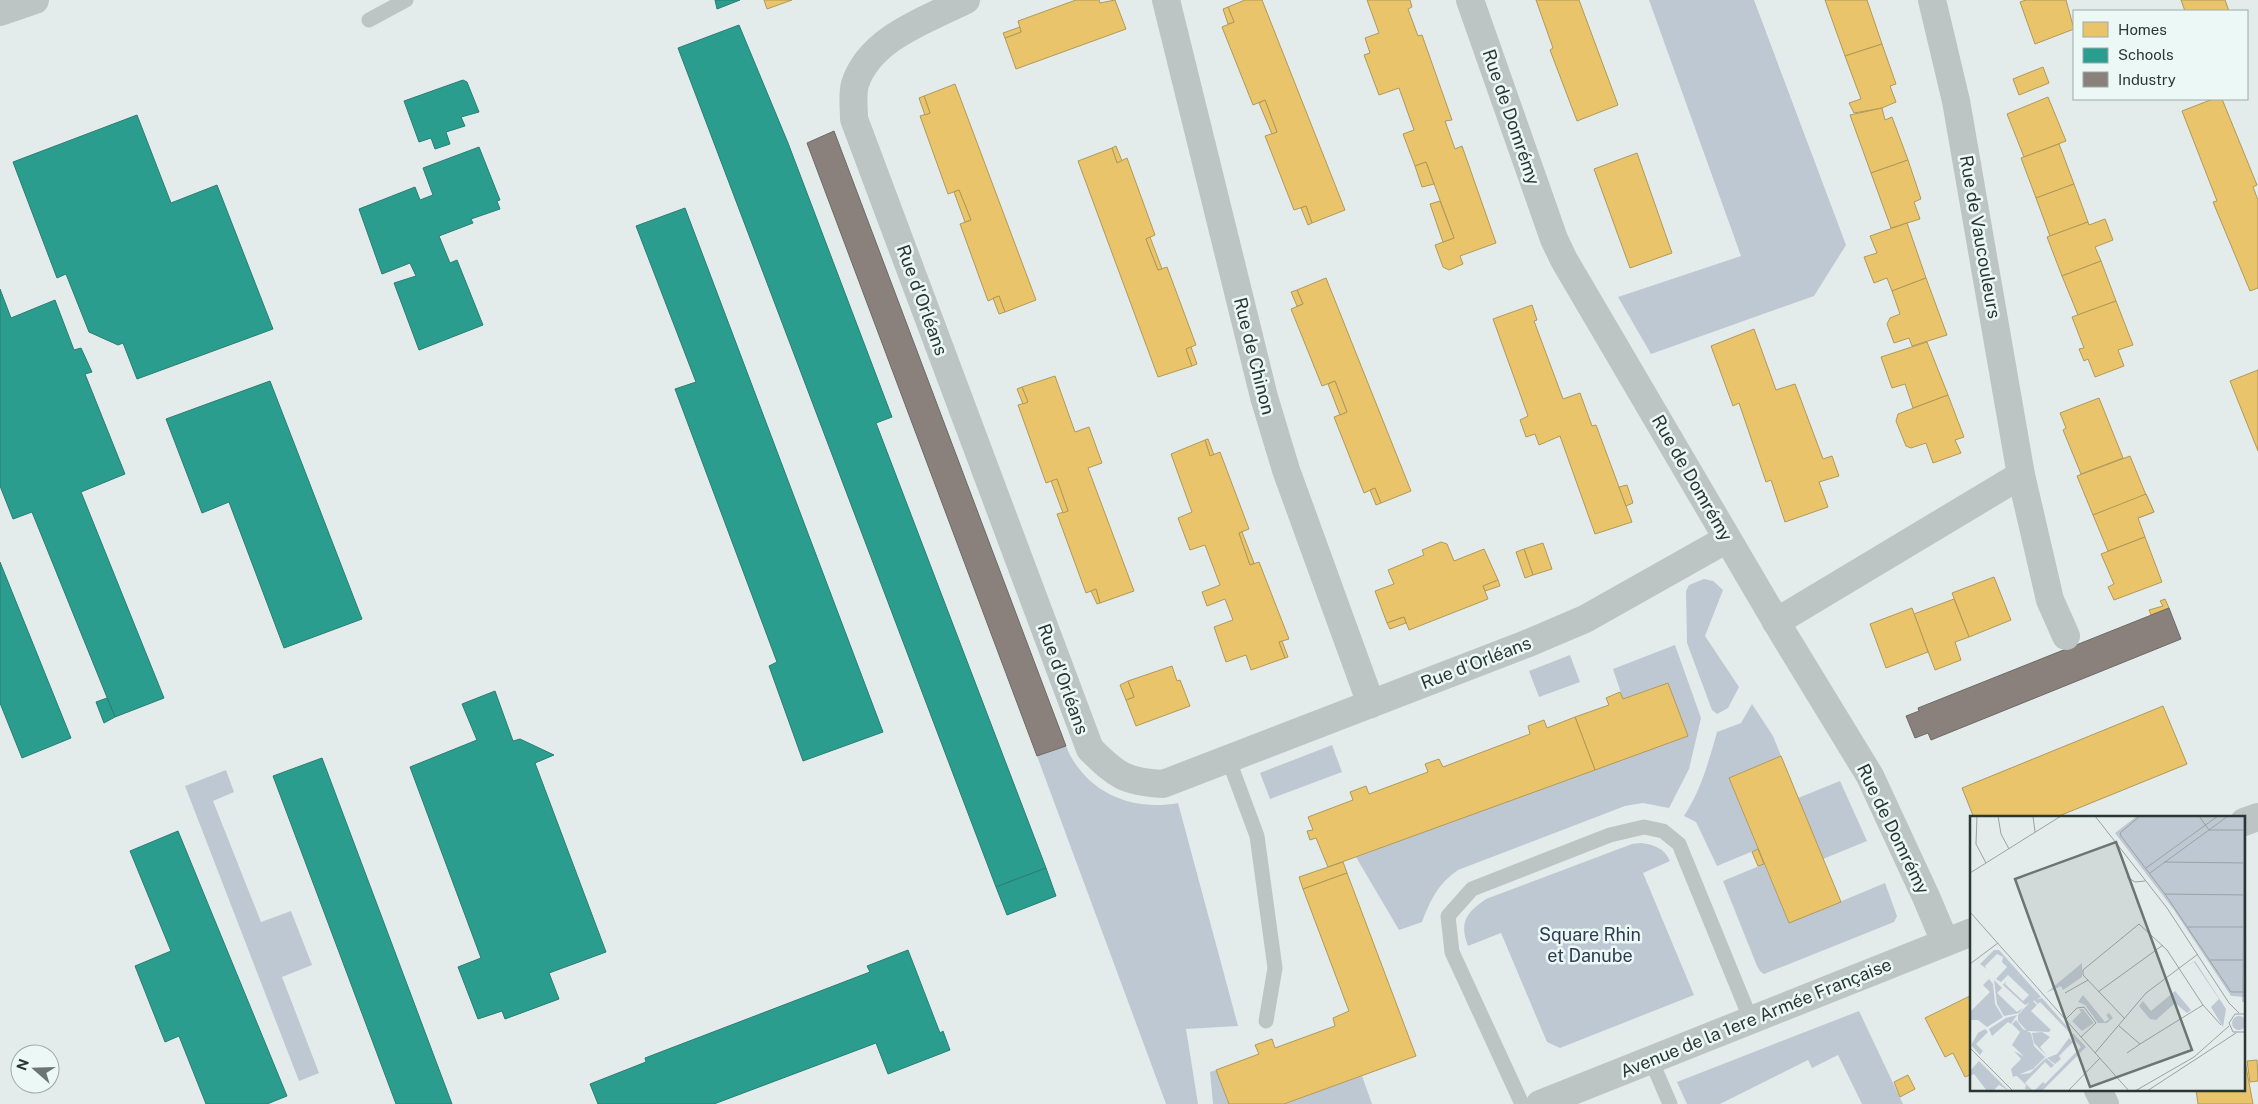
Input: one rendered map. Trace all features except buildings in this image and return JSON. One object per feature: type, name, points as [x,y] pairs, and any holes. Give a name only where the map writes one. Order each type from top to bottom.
[{"type":"street","points":[[0,12],[35,0]]},
{"type":"street","name":"Rue d'Orléans","points":[[966,0],[904,31],[876,51],[862,67],[854,86],[854,119],[1090,749],[1113,772],[1142,783],[1163,784],[1585,619],[1728,539]]},
{"type":"street","name":"Rue de Chinon","points":[[1166,0],[1264,397],[1286,470],[1371,704]]},
{"type":"street","name":"Rue de Domrémy","points":[[1470,0],[1554,239],[1776,622],[1870,776],[1927,899],[1944,942]]},
{"type":"street","name":"Rue de Vaucouleurs","points":[[1932,0],[1956,102],[2022,476],[2050,600],[2066,636]]},
{"type":"street","points":[[1776,622],[2022,476]]},
{"type":"street","points":[[2246,821],[2258,816]]},
{"type":"street","name":"Avenue de la 1ere Armée Française","points":[[1540,1104],[1970,933]]},
{"type":"street","points":[[2099,1092],[2105,1104]]},
{"type":"lane","points":[[369,20],[406,0]]},
{"type":"lane","points":[[1228,758],[1257,836],[1276,968],[1266,1021]]},
{"type":"lane","points":[[1522,1104],[1452,952],[1448,916],[1472,889],[1610,835],[1644,827],[1663,831],[1679,844],[1751,1020]]},
{"type":"lane","points":[[1651,1060],[1670,1104]]},
{"type":"green space","points":[[1649,0],[1754,0],[1846,245],[1814,296],[1651,354],[1618,297],[1741,256]]},
{"type":"green space","points":[[1704,579],[1713,581],[1723,590],[1705,636],[1739,687],[1728,708],[1717,714],[1712,710],[1687,643],[1686,591],[1689,585]]},
{"type":"green space","points":[[1675,645],[1701,718],[1689,769],[1669,808],[1643,803],[1625,806],[1458,870],[1440,887],[1422,922],[1399,930],[1356,857],[1688,736],[1668,683],[1623,699],[1613,669]]},
{"type":"green space","points":[[1570,655],[1580,682],[1539,697],[1529,671]]},
{"type":"green space","points":[[1752,704],[1773,736],[1781,756],[1729,778],[1758,849],[1717,866],[1696,822],[1684,816],[1700,786],[1717,732],[1741,723]]},
{"type":"green space","points":[[1332,745],[1342,772],[1270,799],[1260,773]]},
{"type":"green space","points":[[1066,746],[1074,762],[1084,775],[1111,795],[1126,801],[1143,804],[1178,803],[1238,1026],[1186,1029],[1198,1104],[1166,1104],[1037,756]]},
{"type":"green space","points":[[226,770],[234,792],[213,801],[261,922],[291,911],[312,965],[282,977],[319,1073],[299,1081],[185,786]]},
{"type":"green space","points":[[1840,781],[1867,841],[1823,859],[1798,798]]},
{"type":"green space","name":"Square Rhin et Danube","points":[[1641,843],[1659,848],[1670,861],[1643,873],[1694,995],[1560,1048],[1547,1042],[1501,933],[1468,946],[1465,938],[1464,924],[1473,909],[1486,899],[1632,844]]},
{"type":"green space","points":[[1764,864],[1789,923],[1885,883],[1897,916],[1894,922],[1764,974],[1757,966],[1723,881]]},
{"type":"green space","points":[[1859,1011],[1903,1104],[1862,1104],[1838,1055],[1812,1068],[1808,1060],[1720,1104],[1687,1104],[1677,1082]]},
{"type":"green space","points":[[1216,1070],[1229,1104],[1213,1104],[1210,1072]]},
{"type":"green space","points":[[1362,1076],[1372,1104],[1284,1104]]}]
